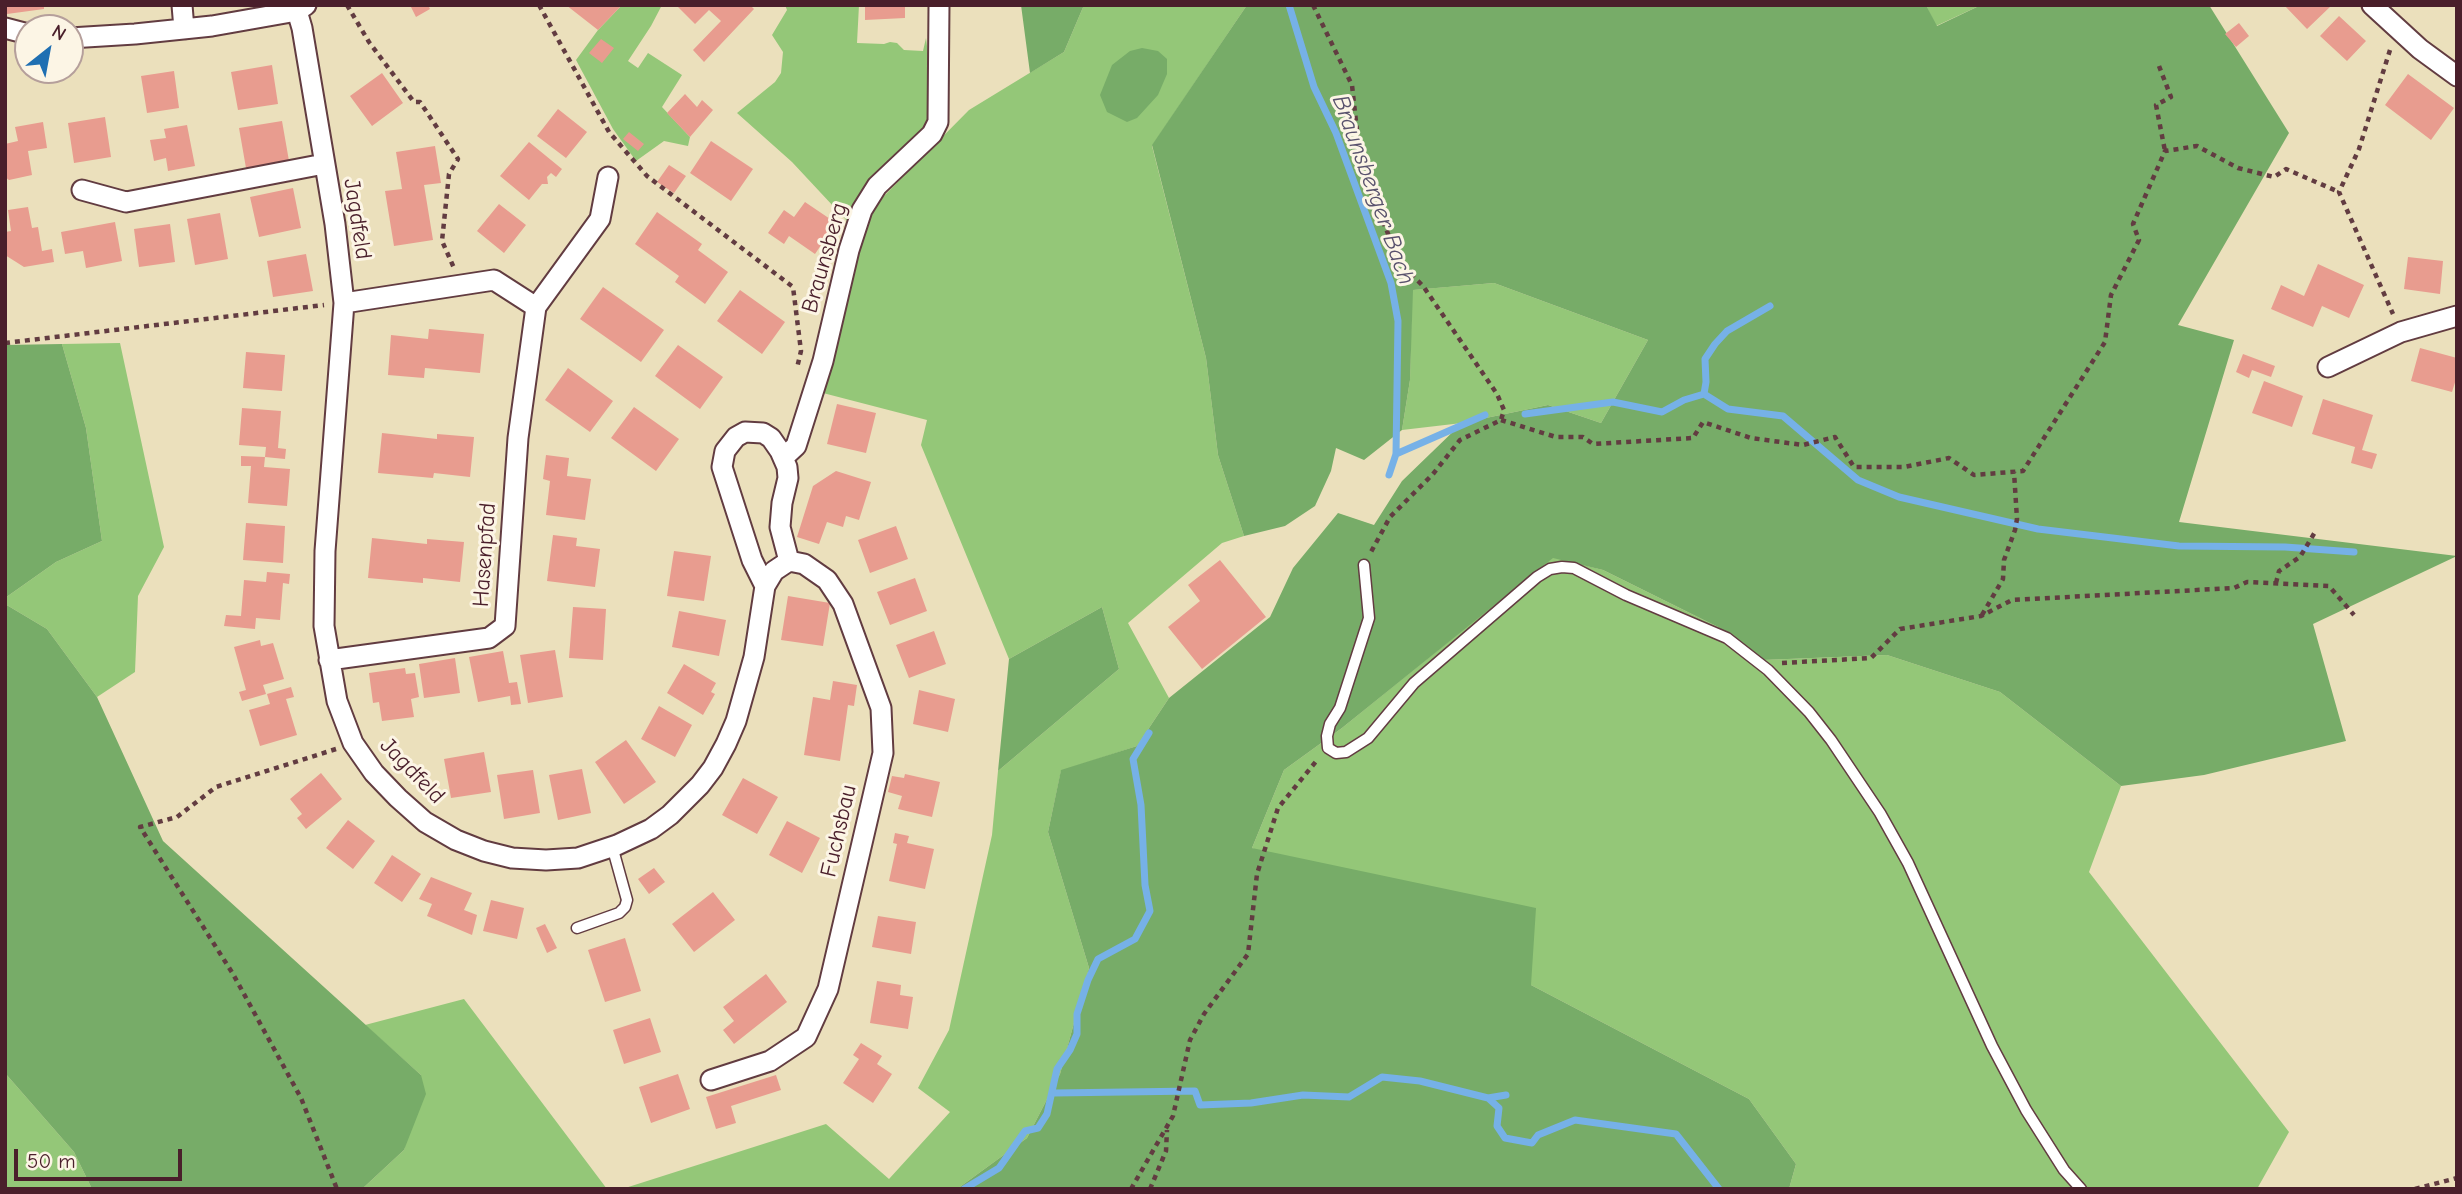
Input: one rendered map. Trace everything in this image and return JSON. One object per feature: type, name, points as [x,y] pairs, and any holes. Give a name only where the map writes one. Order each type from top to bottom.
[{"type":"street","points":[[182,5],[184,29]]},
{"type":"street","name":"Braunsberg","points":[[783,458],[796,446],[823,360],[849,250],[862,210],[877,186],[932,134],[938,122],[939,5]]},
{"type":"street","points":[[2372,5],[2420,49],[2457,76]]},
{"type":"street","points":[[84,37],[184,29],[301,8]]},
{"type":"street","name":"Jagdfeld","points":[[301,8],[302,28],[335,224],[344,303],[325,551],[324,626],[337,701],[353,743],[374,773],[425,822],[484,852],[512,858],[578,858],[651,829],[686,800],[713,768],[736,721],[754,657],[765,586]]},
{"type":"street","name":"Jagdfeld","points":[[82,190],[126,202],[324,164]]},
{"type":"street","name":"Hasenpfad","points":[[329,660],[489,638],[505,626],[518,438],[536,307],[600,219],[608,177]]},
{"type":"street","points":[[344,303],[494,280],[536,307]]},
{"type":"street","points":[[2328,367],[2401,332],[2457,316]]},
{"type":"street","points":[[745,432],[771,438],[783,458],[788,478],[780,527],[789,561],[774,571],[765,586],[752,560],[722,467],[725,451],[736,437],[745,432]]},
{"type":"street","name":"Fuchsbau","points":[[711,1080],[770,1061],[806,1037],[828,989],[883,753],[881,708],[843,604],[827,580],[804,564],[789,561]]},
{"type":"lane","points":[[1364,565],[1369,618],[1340,708],[1330,724],[1327,736],[1328,748],[1336,753],[1346,752],[1368,738],[1414,683],[1537,577],[1550,569],[1574,568],[1626,595],[1727,639],[1765,668],[1817,721],[1880,813],[1908,863],[1992,1046],[2032,1120],[2064,1170],[2081,1189]]},
{"type":"lane","points":[[577,928],[619,913],[625,907],[627,900],[612,846]]},
{"type":"path","points":[[347,5],[369,42],[414,102],[420,102],[458,159],[449,173],[442,241],[462,284]]},
{"type":"path","points":[[539,5],[609,132],[647,176],[793,288],[801,351],[796,374]]},
{"type":"path","points":[[1313,5],[1352,85],[1361,168],[1391,242],[1407,270],[1423,286],[1497,394],[1504,410],[1501,421]]},
{"type":"path","points":[[2339,192],[2359,149],[2385,63],[2399,29]]},
{"type":"path","points":[[1364,565],[1390,517],[1433,474],[1460,440],[1501,421],[1556,437],[1583,437],[1593,444],[1693,438],[1703,422],[1751,438],[1803,445],[1835,437],[1854,467],[1903,467],[1949,458],[1974,475],[2024,471],[2105,342],[2111,295],[2139,240],[2133,225],[2165,151],[2156,105],[2171,97],[2159,66]]},
{"type":"path","points":[[2165,151],[2197,146],[2238,168],[2274,177],[2286,169],[2339,192],[2401,332]]},
{"type":"path","points":[[5,343],[344,303]]},
{"type":"path","points":[[1981,615],[2003,579],[2004,560],[2015,530],[2017,519],[2014,472]]},
{"type":"path","points":[[2276,583],[2279,571],[2300,557],[2315,532]]},
{"type":"path","points":[[1765,668],[1769,664],[1871,659],[1900,629],[1981,615],[2012,600],[2234,588],[2247,582],[2276,583],[2329,586],[2354,615]]},
{"type":"path","points":[[337,1189],[301,1098],[233,974],[140,827],[177,817],[216,787],[353,743]]},
{"type":"path","points":[[1131,1189],[1173,1116],[1190,1040],[1204,1014],[1248,954],[1256,874],[1278,808],[1328,748]]},
{"type":"path","points":[[1150,1189],[1166,1151],[1167,1129]]},
{"type":"path","points":[[2415,1189],[2457,1178]]},
{"type":"green space","points":[[622,5],[662,5],[628,61],[638,68],[648,53],[682,75],[662,107],[690,137],[688,146],[664,141],[636,161],[613,129],[576,60],[598,30]]},
{"type":"green space","points":[[785,5],[859,5],[857,43],[890,42],[897,43],[904,50],[923,51],[926,38],[933,94],[930,117],[917,137],[874,177],[848,222],[792,162],[737,113],[775,82],[781,73],[783,52],[772,35],[787,10]]},
{"type":"green space","points":[[1021,5],[1084,5],[1064,52],[1030,73]]},
{"type":"green space","points":[[1084,5],[1247,5],[1152,146],[1206,358],[1218,455],[1244,536],[1222,543],[1128,623],[1169,698],[1137,746],[1061,771],[1048,832],[1089,968],[1060,1074],[1027,1138],[957,1189],[622,1189],[826,1124],[889,1179],[950,1112],[918,1088],[949,1030],[992,835],[998,771],[1119,669],[1102,607],[1009,659],[921,445],[927,420],[823,393],[865,231],[877,203],[969,110],[1064,52]]},
{"type":"green space","points":[[1247,5],[1926,5],[1937,26],[1981,5],[2209,5],[2289,133],[2178,325],[2234,340],[2179,522],[2457,556],[2313,624],[2346,741],[2204,775],[2121,786],[2000,692],[1887,655],[1763,660],[1718,627],[1603,570],[1553,558],[1342,728],[1284,770],[1252,848],[1536,908],[1531,985],[1749,1099],[1796,1164],[1789,1189],[957,1189],[1027,1138],[1060,1074],[1089,968],[1048,832],[1061,770],[1137,746],[1169,698],[1270,617],[1293,568],[1338,513],[1374,525],[1402,481],[1462,423],[1548,405],[1601,423],[1648,340],[1494,283],[1413,290],[1410,380],[1402,430],[1364,460],[1336,448],[1331,471],[1315,506],[1285,526],[1244,536],[1218,455],[1206,358],[1152,145]]},
{"type":"green space","points":[[1926,5],[1981,5],[1936,26]]},
{"type":"green space","points":[[1142,48],[1158,51],[1167,59],[1167,74],[1158,95],[1137,118],[1127,122],[1107,112],[1100,95],[1112,65],[1130,51]]},
{"type":"green space","points":[[1494,283],[1648,340],[1601,423],[1548,405],[1462,423],[1402,430],[1410,380],[1412,290]]},
{"type":"green space","points":[[120,343],[164,547],[138,596],[135,672],[97,697],[47,629],[5,604],[5,598],[56,562],[102,541],[86,428],[62,344]]},
{"type":"green space","points":[[62,344],[86,428],[102,541],[56,562],[5,598],[5,345]]},
{"type":"green space","points":[[1553,557],[1603,570],[1718,627],[1763,660],[1887,655],[2000,692],[2121,786],[2089,872],[2289,1132],[2257,1189],[1789,1189],[1796,1164],[1749,1099],[1531,985],[1252,848],[1284,770],[1342,728]]},
{"type":"green space","points":[[5,604],[47,629],[97,697],[163,841],[421,1075],[426,1094],[404,1150],[362,1189],[92,1189],[74,1152],[5,1073]]},
{"type":"green space","points":[[1102,607],[1119,669],[998,771],[1009,659]]},
{"type":"green space","points":[[464,999],[607,1189],[362,1189],[404,1150],[421,1075],[365,1025]]},
{"type":"green space","points":[[5,1073],[74,1152],[92,1189],[5,1189]]},
{"type":"building","points":[[6,5],[44,5],[44,9],[7,14]]},
{"type":"building","points":[[410,5],[428,5],[430,9],[416,17]]},
{"type":"building","points":[[566,5],[622,5],[598,30]]},
{"type":"building","points":[[676,5],[750,5],[754,9],[704,62],[693,50],[721,21],[709,10],[695,24]]},
{"type":"building","points":[[865,5],[905,5],[905,18],[865,20]]},
{"type":"building","points":[[2284,5],[2332,5],[2307,29]]},
{"type":"building","points":[[2339,16],[2366,41],[2347,61],[2320,36]]},
{"type":"building","points":[[2239,23],[2249,36],[2236,47],[2225,34]]},
{"type":"building","points":[[601,39],[614,48],[602,63],[589,53]]},
{"type":"building","points":[[272,65],[278,104],[238,110],[231,72]]},
{"type":"building","points":[[174,71],[179,108],[147,113],[141,76]]},
{"type":"building","points":[[382,73],[403,103],[372,126],[350,96]]},
{"type":"building","points":[[2408,74],[2454,108],[2431,140],[2385,105]]},
{"type":"building","points":[[685,94],[697,107],[702,100],[713,110],[690,137],[667,113]]},
{"type":"building","points":[[558,109],[587,132],[566,158],[537,136]]},
{"type":"building","points":[[105,117],[111,157],[74,163],[68,123]]},
{"type":"building","points":[[282,121],[289,161],[246,168],[239,128]]},
{"type":"building","points":[[43,122],[47,148],[28,151],[32,175],[9,180],[5,177],[5,144],[18,141],[15,127]]},
{"type":"building","points":[[187,125],[195,166],[168,171],[166,158],[154,161],[150,140],[166,138],[164,129]]},
{"type":"building","points":[[629,132],[644,144],[638,151],[623,139]]},
{"type":"building","points":[[711,141],[753,169],[731,201],[690,173]]},
{"type":"building","points":[[529,142],[562,169],[556,177],[551,173],[547,177],[548,184],[542,184],[529,200],[500,176]]},
{"type":"building","points":[[435,146],[441,183],[424,185],[433,240],[394,246],[385,191],[402,189],[396,152]]},
{"type":"building","points":[[669,165],[686,176],[674,193],[657,182]]},
{"type":"building","points":[[293,188],[301,228],[259,237],[250,197]]},
{"type":"building","points":[[805,202],[836,223],[815,254],[789,236],[784,244],[768,233],[784,210],[794,217]]},
{"type":"building","points":[[499,204],[526,225],[504,253],[477,231]]},
{"type":"building","points":[[28,207],[32,228],[38,227],[42,251],[52,249],[54,262],[24,267],[5,255],[5,232],[11,231],[8,210]]},
{"type":"building","points":[[657,212],[702,244],[698,250],[728,272],[705,304],[675,282],[679,276],[635,244]]},
{"type":"building","points":[[220,213],[228,259],[195,265],[187,219]]},
{"type":"building","points":[[115,222],[122,261],[86,268],[83,251],[65,254],[61,232]]},
{"type":"building","points":[[170,224],[175,262],[139,267],[134,229]]},
{"type":"building","points":[[306,254],[313,291],[273,297],[267,261]]},
{"type":"building","points":[[2408,257],[2443,261],[2440,294],[2404,289]]},
{"type":"building","points":[[2318,264],[2364,285],[2349,318],[2322,306],[2313,327],[2271,309],[2281,285],[2304,296]]},
{"type":"building","points":[[603,287],[664,330],[641,362],[580,319]]},
{"type":"building","points":[[740,290],[785,322],[762,354],[717,321]]},
{"type":"building","points":[[429,329],[484,334],[480,373],[425,368],[424,378],[388,375],[391,335],[428,339]]},
{"type":"building","points":[[678,345],[723,377],[700,409],[655,376]]},
{"type":"building","points":[[2420,348],[2457,358],[2457,376],[2452,392],[2411,381]]},
{"type":"building","points":[[246,352],[285,355],[282,391],[243,388]]},
{"type":"building","points":[[2243,354],[2275,366],[2271,377],[2252,370],[2249,378],[2236,372]]},
{"type":"building","points":[[568,368],[613,401],[590,432],[545,400]]},
{"type":"building","points":[[2264,381],[2303,396],[2292,427],[2252,413]]},
{"type":"building","points":[[2323,399],[2373,415],[2362,450],[2377,454],[2372,469],[2351,463],[2355,447],[2312,434]]},
{"type":"building","points":[[837,404],[876,413],[866,453],[827,444]]},
{"type":"building","points":[[634,407],[679,439],[656,471],[611,438]]},
{"type":"building","points":[[242,408],[281,411],[278,448],[286,449],[285,459],[265,457],[266,447],[239,445]]},
{"type":"building","points":[[382,433],[437,439],[437,434],[474,437],[470,477],[434,473],[433,478],[378,473]]},
{"type":"building","points":[[546,455],[569,458],[567,476],[591,479],[585,520],[546,515],[550,481],[543,479]]},
{"type":"building","points":[[241,456],[265,457],[264,467],[290,469],[287,506],[248,503],[251,466],[241,466]]},
{"type":"building","points":[[836,471],[871,482],[859,520],[846,516],[843,527],[827,522],[819,544],[797,537],[813,486]]},
{"type":"building","points":[[246,523],[285,526],[283,563],[243,560]]},
{"type":"building","points":[[896,526],[908,559],[870,573],[858,540]]},
{"type":"building","points":[[553,535],[577,538],[576,546],[600,549],[595,587],[547,581]]},
{"type":"building","points":[[372,538],[427,544],[427,539],[464,542],[460,582],[423,578],[423,583],[368,578]]},
{"type":"building","points":[[674,551],[711,556],[704,601],[667,596]]},
{"type":"building","points":[[1220,560],[1266,617],[1202,669],[1168,627],[1200,601],[1188,585]]},
{"type":"building","points":[[267,572],[290,574],[289,584],[283,583],[280,620],[256,618],[255,629],[224,626],[226,615],[241,616],[244,580],[266,582]]},
{"type":"building","points":[[915,578],[927,611],[890,625],[877,592]]},
{"type":"building","points":[[788,596],[830,603],[823,646],[781,640]]},
{"type":"building","points":[[573,607],[606,609],[603,660],[569,658]]},
{"type":"building","points":[[679,611],[726,620],[719,656],[672,647]]},
{"type":"building","points":[[934,631],[946,664],[909,678],[896,645]]},
{"type":"building","points":[[260,640],[261,646],[273,643],[284,679],[263,685],[266,694],[242,701],[239,692],[246,690],[234,647]]},
{"type":"building","points":[[555,650],[563,697],[528,703],[520,655]]},
{"type":"building","points":[[503,651],[509,683],[517,682],[521,704],[511,705],[510,696],[478,702],[469,657]]},
{"type":"building","points":[[455,658],[460,693],[424,698],[419,664]]},
{"type":"building","points":[[684,664],[716,683],[711,692],[715,694],[703,715],[667,693]]},
{"type":"building","points":[[405,668],[406,674],[415,673],[419,697],[411,699],[414,717],[382,721],[379,702],[373,703],[369,673]]},
{"type":"building","points":[[833,681],[857,685],[854,706],[848,705],[840,761],[804,755],[813,697],[830,700]]},
{"type":"building","points":[[291,687],[294,697],[286,699],[297,735],[260,746],[249,710],[270,704],[267,694]]},
{"type":"building","points":[[919,690],[955,699],[948,732],[913,724]]},
{"type":"building","points":[[659,706],[692,725],[675,757],[641,739]]},
{"type":"building","points":[[626,740],[656,782],[624,804],[595,762]]},
{"type":"building","points":[[484,752],[491,792],[451,798],[444,759]]},
{"type":"building","points":[[582,769],[591,813],[558,820],[549,775]]},
{"type":"building","points":[[533,770],[540,813],[504,819],[497,775]]},
{"type":"building","points":[[321,773],[342,799],[306,829],[297,818],[302,814],[290,799]]},
{"type":"building","points":[[905,774],[940,782],[932,817],[898,809],[902,796],[888,792],[892,776],[904,778]]},
{"type":"building","points":[[743,778],[778,797],[757,834],[722,815]]},
{"type":"building","points":[[348,820],[375,841],[353,869],[326,848]]},
{"type":"building","points":[[787,821],[820,838],[802,873],[769,855]]},
{"type":"building","points":[[895,833],[909,836],[907,843],[934,849],[925,889],[889,881],[897,844],[893,843]]},
{"type":"building","points":[[392,855],[421,874],[402,902],[374,883]]},
{"type":"building","points":[[654,868],[665,882],[649,894],[638,879]]},
{"type":"building","points":[[431,877],[472,893],[464,910],[477,915],[472,935],[427,916],[432,904],[419,899]]},
{"type":"building","points":[[713,892],[735,920],[694,952],[672,924]]},
{"type":"building","points":[[491,900],[524,908],[517,939],[483,931]]},
{"type":"building","points":[[878,916],[916,922],[911,954],[872,947]]},
{"type":"building","points":[[545,924],[557,948],[547,953],[536,928]]},
{"type":"building","points":[[625,938],[641,991],[605,1002],[588,950]]},
{"type":"building","points":[[766,974],[787,1002],[734,1044],[723,1030],[734,1021],[723,1007]]},
{"type":"building","points":[[877,981],[901,985],[900,995],[913,997],[908,1029],[870,1023]]},
{"type":"building","points":[[650,1018],[661,1052],[624,1064],[613,1030]]},
{"type":"building","points":[[861,1043],[882,1056],[877,1064],[892,1074],[873,1103],[843,1083],[859,1059],[853,1055]]},
{"type":"building","points":[[678,1074],[690,1109],[651,1123],[639,1087]]},
{"type":"building","points":[[776,1075],[781,1090],[731,1106],[736,1123],[716,1129],[706,1097]]},
{"type":"waterway","name":"Braunsberger Bach","points":[[1289,5],[1314,87],[1336,133],[1391,283],[1398,321],[1396,454],[1389,475]]},
{"type":"waterway","points":[[1704,394],[1705,359],[1715,344],[1727,331],[1770,306]]},
{"type":"waterway","points":[[1525,414],[1613,402],[1662,412],[1684,400],[1704,394],[1728,409],[1783,416],[1858,480],[1899,497],[2038,529],[2179,546],[2285,547],[2354,552]]},
{"type":"waterway","points":[[1396,454],[1485,415]]},
{"type":"waterway","name":"Braunsberger Bach","points":[[964,1189],[999,1168],[1025,1131],[1038,1128],[1047,1114],[1057,1069],[1077,1034],[1077,1014],[1098,959],[1135,939],[1150,911],[1145,885],[1141,805],[1133,759],[1149,733]]},
{"type":"waterway","points":[[1054,1093],[1195,1091],[1200,1105],[1251,1103],[1303,1095],[1349,1097],[1382,1077],[1420,1081],[1488,1098],[1499,1108],[1497,1126],[1505,1138],[1532,1143],[1538,1135],[1575,1120],[1676,1134],[1719,1189]]},
{"type":"waterway","points":[[1488,1098],[1506,1095]]}]
